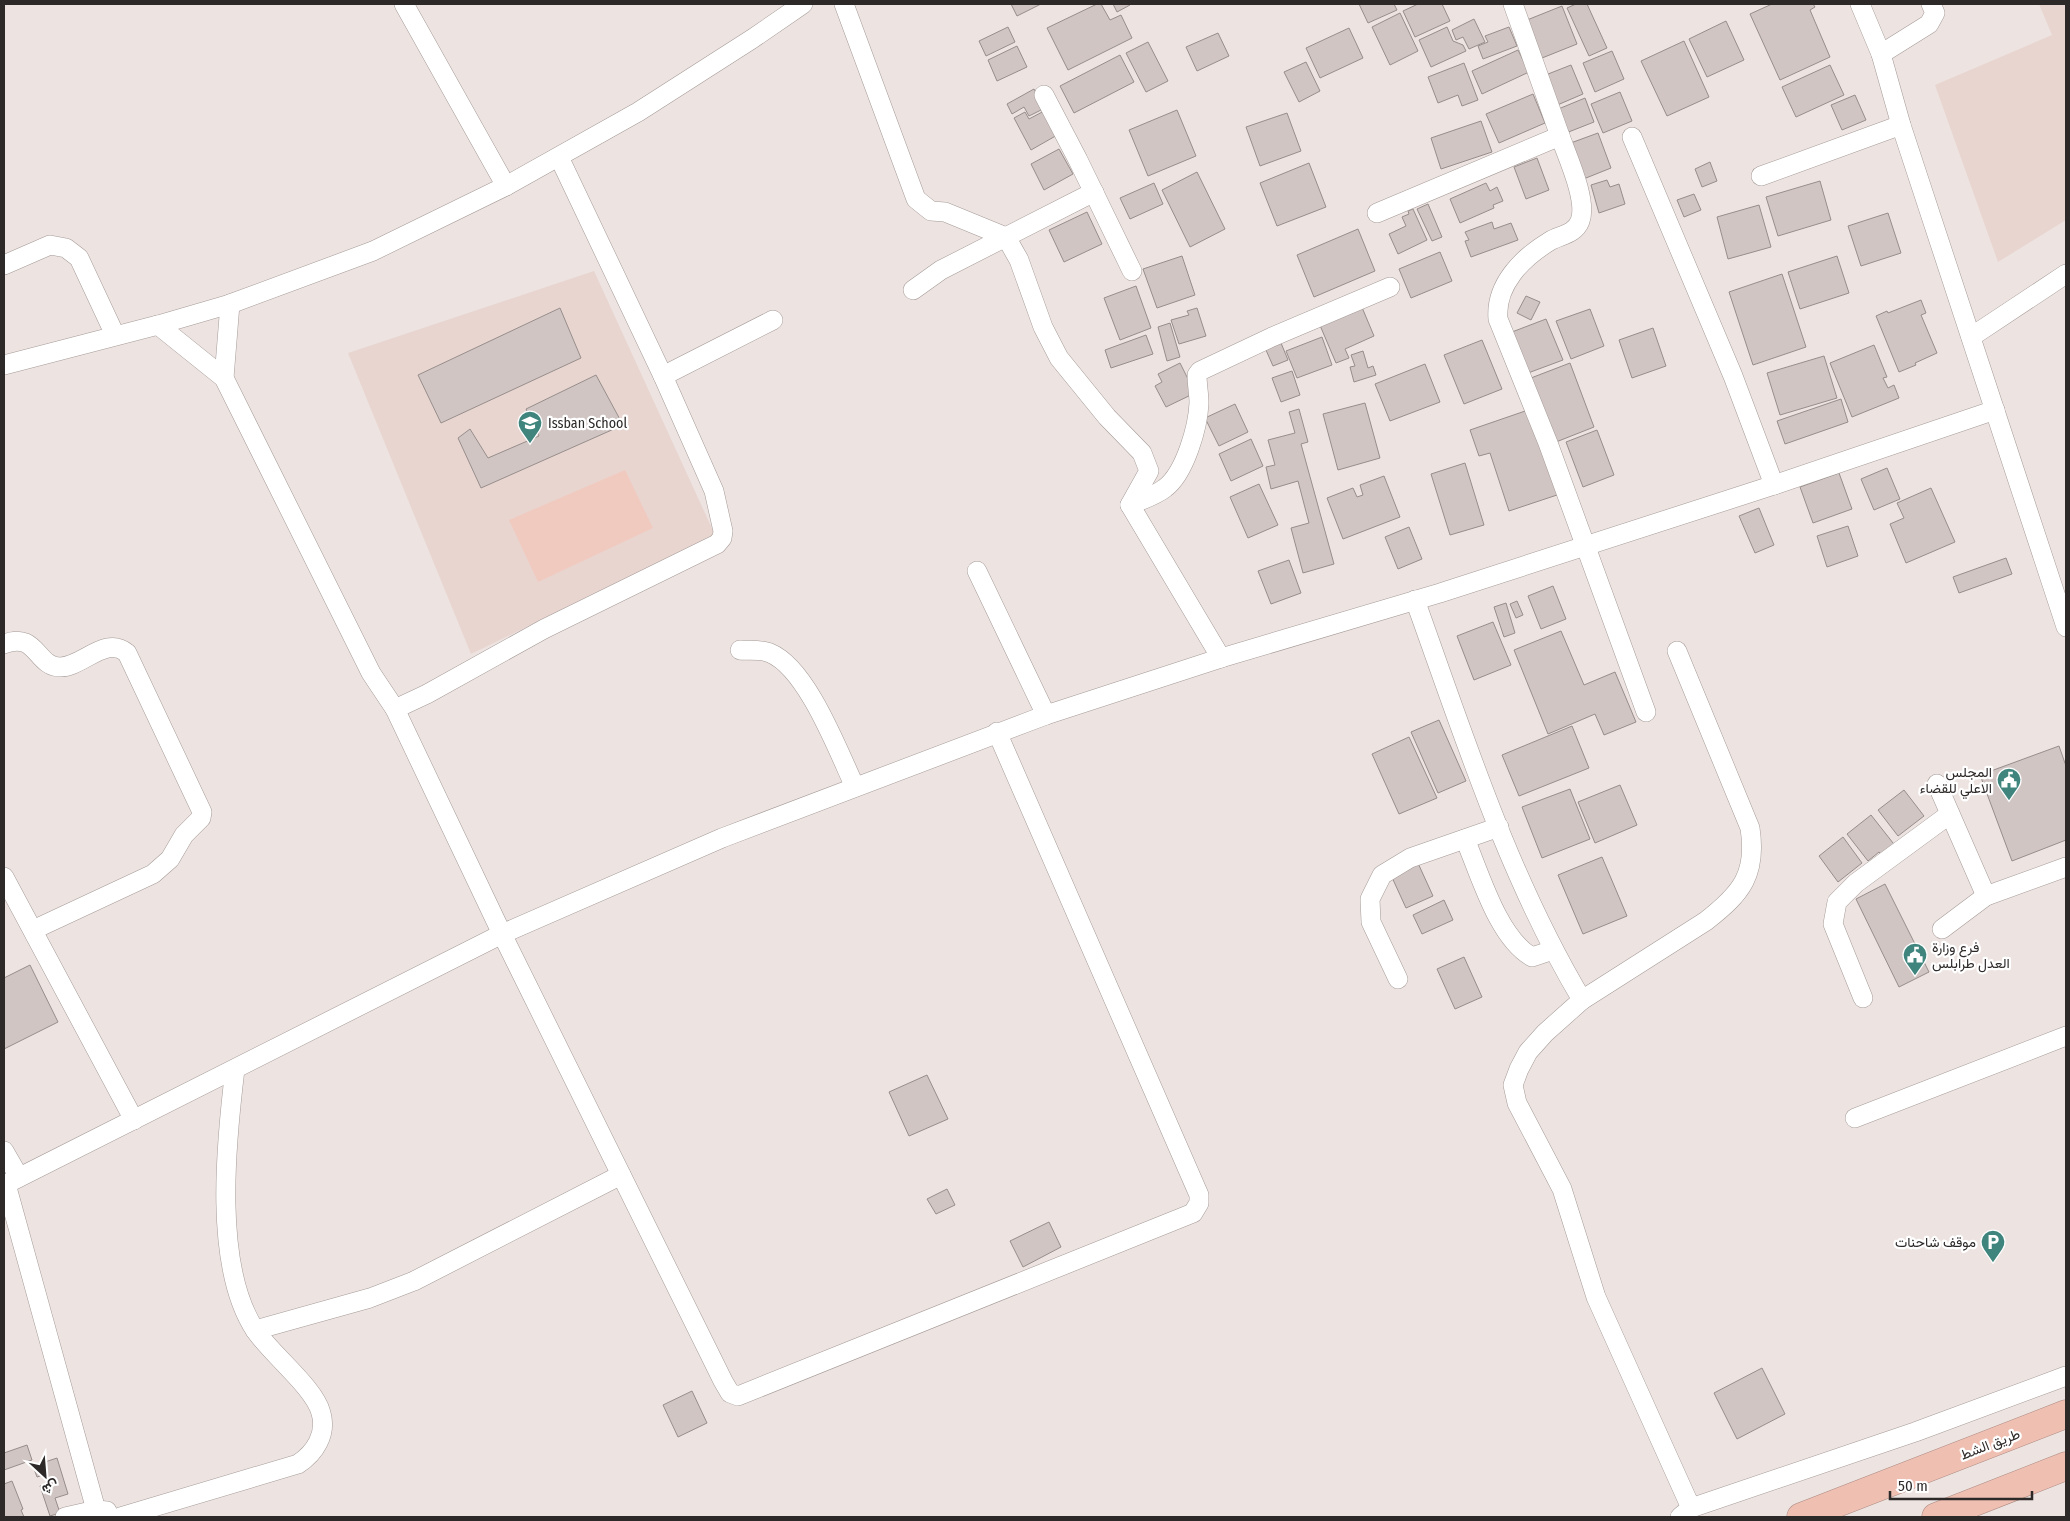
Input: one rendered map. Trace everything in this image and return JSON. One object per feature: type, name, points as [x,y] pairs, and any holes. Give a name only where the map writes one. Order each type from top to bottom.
[{"type":"highway","name":"طريق الشط","points":[[1801,1517],[2066,1414]]},
{"type":"highway","points":[[1936,1517],[2066,1466]]},
{"type":"street","points":[[404,4],[506,186]]},
{"type":"street","points":[[4,365],[158,325],[230,304],[374,251],[506,186],[560,157],[638,112],[803,4]]},
{"type":"street","points":[[844,4],[916,199],[931,211],[945,212],[1006,237],[1019,260],[1043,327],[1059,358],[1107,417],[1142,453],[1149,471],[1130,505]]},
{"type":"street","points":[[1513,4],[1580,190],[1580,220],[1572,232],[1550,241],[1532,254],[1510,275],[1500,294],[1497,310],[1498,319],[1548,443],[1646,712]]},
{"type":"street","points":[[1860,4],[1881,54],[1900,125],[2066,627]]},
{"type":"street","points":[[1881,54],[1929,24],[1935,13],[1931,4]]},
{"type":"street","points":[[1044,96],[1094,192],[1132,271]]},
{"type":"street","points":[[1762,176],[1900,125]]},
{"type":"street","points":[[1377,213],[1560,136]]},
{"type":"street","points":[[1632,137],[1733,376],[1774,485]]},
{"type":"street","points":[[395,709],[427,694],[544,629],[717,544],[722,538],[723,531],[714,491],[663,376],[560,157]]},
{"type":"street","points":[[913,290],[941,270],[1094,192]]},
{"type":"street","points":[[4,265],[50,245],[59,245],[73,252],[79,258],[115,335]]},
{"type":"street","points":[[1971,337],[2066,274]]},
{"type":"street","points":[[1130,505],[1164,489],[1176,478],[1184,462],[1195,427],[1199,402],[1197,375],[1200,371],[1390,287]]},
{"type":"street","points":[[224,378],[230,304]]},
{"type":"street","points":[[663,376],[773,320]]},
{"type":"street","points":[[158,325],[224,378],[371,673],[395,709],[502,934],[730,1393],[738,1396],[1193,1214],[1199,1203],[1199,1195],[997,732]]},
{"type":"street","points":[[10,1182],[502,934],[722,838],[1046,715],[1221,658],[1415,600],[1585,546],[1774,485],[1995,410]]},
{"type":"street","points":[[1130,505],[1221,658]]},
{"type":"street","points":[[977,571],[1046,715]]},
{"type":"street","points":[[1415,600],[1474,765],[1499,827],[1553,950],[1582,1000]]},
{"type":"street","points":[[4,644],[11,641],[26,642],[50,664],[62,667],[111,647],[122,650],[127,654],[202,812],[201,818],[184,835],[170,859],[153,874],[33,930]]},
{"type":"street","points":[[740,650],[769,652],[791,667],[808,690],[856,787]]},
{"type":"street","points":[[1677,650],[1750,828],[1754,848],[1750,871],[1738,891],[1724,907],[1706,921],[1582,1000],[1545,1033],[1528,1052],[1518,1069],[1513,1085],[1517,1103],[1562,1189],[1596,1297],[1686,1512],[1915,1432],[2066,1376]]},
{"type":"street","points":[[1937,784],[1986,896]]},
{"type":"street","points":[[1863,998],[1833,924],[1837,902],[1856,883],[1950,814]]},
{"type":"street","points":[[1398,979],[1371,922],[1370,899],[1382,875],[1410,858],[1499,827]]},
{"type":"street","points":[[1465,839],[1498,918],[1514,943],[1521,951],[1532,956],[1553,950]]},
{"type":"street","points":[[1942,929],[1986,896],[2066,867]]},
{"type":"street","points":[[4,877],[134,1120]]},
{"type":"street","points":[[1855,1118],[2066,1036]]},
{"type":"street","points":[[65,1517],[96,1510],[112,1512],[120,1517],[287,1468],[307,1458],[314,1450],[322,1433],[323,1424],[320,1407],[316,1400],[266,1345],[255,1330],[237,1293],[229,1246],[226,1205],[226,1163],[235,1069]]},
{"type":"street","points":[[4,1151],[10,1182],[96,1510]]},
{"type":"street","points":[[255,1330],[370,1298],[414,1281],[621,1175]]},
{"type":"shaded area","points":[[2039,4],[2066,4],[2066,220],[1998,262],[1935,85],[2052,35]]},
{"type":"shaded area","name":"Issban School","points":[[594,271],[715,535],[471,654],[348,353]]},
{"type":"shaded area","points":[[625,470],[653,528],[538,582],[509,520]]},
{"type":"building","points":[[1011,4],[1041,4],[1017,16]]},
{"type":"building","points":[[1097,4],[1101,4],[1110,20],[1121,15],[1132,38],[1068,70],[1047,28]]},
{"type":"building","points":[[1113,4],[1130,4],[1130,5],[1117,12]]},
{"type":"building","points":[[1359,4],[1394,4],[1397,10],[1368,23]]},
{"type":"building","points":[[1418,4],[1442,4],[1450,21],[1415,37],[1403,11]]},
{"type":"building","points":[[1576,4],[1587,4],[1607,48],[1589,56],[1567,8]]},
{"type":"building","points":[[1772,4],[1813,4],[1815,7],[1810,10],[1830,57],[1780,80],[1750,14]]},
{"type":"building","points":[[1562,6],[1577,44],[1542,58],[1527,20]]},
{"type":"building","points":[[1400,13],[1418,51],[1390,65],[1372,27]]},
{"type":"building","points":[[1474,19],[1485,42],[1469,49],[1463,37],[1456,40],[1452,30]]},
{"type":"building","points":[[1726,21],[1744,60],[1707,77],[1689,39]]},
{"type":"building","points":[[1008,27],[1015,42],[986,56],[979,41]]},
{"type":"building","points":[[1447,27],[1453,41],[1463,45],[1466,51],[1431,67],[1419,40]]},
{"type":"building","points":[[1509,27],[1517,46],[1483,59],[1478,46],[1488,42],[1485,36]]},
{"type":"building","points":[[1349,28],[1363,58],[1320,78],[1306,48]]},
{"type":"building","points":[[1218,33],[1229,56],[1197,71],[1186,47]]},
{"type":"building","points":[[1684,41],[1709,97],[1667,116],[1641,61]]},
{"type":"building","points":[[1148,42],[1168,81],[1146,92],[1126,53]]},
{"type":"building","points":[[1017,46],[1027,67],[997,81],[988,60]]},
{"type":"building","points":[[1518,50],[1529,72],[1482,94],[1472,71]]},
{"type":"building","points":[[1612,51],[1624,79],[1595,92],[1583,63]]},
{"type":"building","points":[[1120,55],[1134,82],[1074,113],[1060,86]]},
{"type":"building","points":[[1306,62],[1320,91],[1299,102],[1284,72]]},
{"type":"building","points":[[1464,63],[1478,100],[1462,106],[1458,95],[1438,103],[1428,77]]},
{"type":"building","points":[[1571,65],[1583,94],[1555,106],[1543,76]]},
{"type":"building","points":[[1830,65],[1844,95],[1796,117],[1782,87]]},
{"type":"building","points":[[1034,89],[1045,108],[1029,116],[1024,107],[1012,114],[1007,104]]},
{"type":"building","points":[[1620,92],[1632,121],[1603,133],[1591,104]]},
{"type":"building","points":[[1533,94],[1545,123],[1499,143],[1486,114]]},
{"type":"building","points":[[1855,95],[1866,120],[1842,130],[1831,105]]},
{"type":"building","points":[[1585,98],[1594,122],[1566,133],[1556,110]]},
{"type":"building","points":[[1046,110],[1059,134],[1031,150],[1014,118],[1025,112],[1029,119]]},
{"type":"building","points":[[1177,110],[1196,156],[1148,176],[1129,130]]},
{"type":"building","points":[[1287,113],[1301,151],[1260,166],[1246,127]]},
{"type":"building","points":[[1481,121],[1492,152],[1441,169],[1431,138]]},
{"type":"building","points":[[1598,133],[1611,168],[1581,180],[1568,144]]},
{"type":"building","points":[[1059,149],[1073,174],[1044,190],[1031,164]]},
{"type":"building","points":[[1537,158],[1549,190],[1526,199],[1514,167]]},
{"type":"building","points":[[1710,162],[1717,181],[1702,187],[1695,169]]},
{"type":"building","points":[[1309,163],[1326,207],[1277,226],[1260,183]]},
{"type":"building","points":[[1197,172],[1225,229],[1190,247],[1162,190]]},
{"type":"building","points":[[1607,180],[1610,187],[1619,184],[1625,204],[1599,213],[1591,185]]},
{"type":"building","points":[[1820,181],[1831,220],[1778,236],[1766,197]]},
{"type":"building","points":[[1154,183],[1163,204],[1130,219],[1120,198]]},
{"type":"building","points":[[1486,183],[1490,191],[1497,187],[1503,201],[1493,205],[1494,208],[1460,223],[1450,199]]},
{"type":"building","points":[[1694,194],[1701,210],[1684,217],[1677,200]]},
{"type":"building","points":[[1428,204],[1442,237],[1432,241],[1417,209]]},
{"type":"building","points":[[1759,205],[1771,247],[1728,259],[1717,217]]},
{"type":"building","points":[[1413,209],[1427,240],[1398,254],[1389,234],[1406,226],[1402,217],[1409,214],[1408,211]]},
{"type":"building","points":[[1087,212],[1102,244],[1064,262],[1049,230]]},
{"type":"building","points":[[1888,213],[1901,253],[1861,266],[1848,226]]},
{"type":"building","points":[[1492,222],[1494,229],[1511,223],[1518,240],[1471,257],[1465,241],[1469,240],[1465,232]]},
{"type":"building","points":[[1358,229],[1375,271],[1314,297],[1297,255]]},
{"type":"building","points":[[1440,252],[1452,281],[1411,298],[1399,269]]},
{"type":"building","points":[[1182,256],[1195,295],[1157,308],[1143,269]]},
{"type":"building","points":[[1837,256],[1849,293],[1800,309],[1788,272]]},
{"type":"building","points":[[1782,274],[1806,347],[1753,365],[1729,292]]},
{"type":"building","points":[[1136,286],[1151,328],[1120,340],[1104,298]]},
{"type":"building","points":[[1526,296],[1540,302],[1531,320],[1517,313]]},
{"type":"building","points":[[1921,300],[1926,313],[1921,315],[1937,353],[1899,372],[1876,316]]},
{"type":"building","points":[[1361,305],[1374,336],[1345,349],[1349,358],[1336,363],[1319,323]]},
{"type":"building","name":"Issban School","points":[[560,308],[581,358],[441,423],[418,375]]},
{"type":"building","points":[[1197,308],[1206,336],[1179,344],[1171,320],[1189,315],[1187,311]]},
{"type":"building","points":[[1590,309],[1604,346],[1571,359],[1556,321]]},
{"type":"building","points":[[1546,319],[1563,360],[1528,373],[1512,332]]},
{"type":"building","points":[[1170,323],[1180,357],[1167,361],[1158,327]]},
{"type":"building","points":[[1653,328],[1666,366],[1632,378],[1619,340]]},
{"type":"building","points":[[1146,335],[1153,354],[1111,368],[1105,350]]},
{"type":"building","points":[[1322,337],[1332,365],[1297,378],[1286,351]]},
{"type":"building","points":[[1482,340],[1502,389],[1464,404],[1444,355]]},
{"type":"building","points":[[1281,343],[1288,360],[1273,366],[1266,350]]},
{"type":"building","points":[[1874,345],[1887,377],[1883,378],[1888,388],[1894,385],[1899,398],[1852,417],[1830,363]]},
{"type":"building","points":[[1363,351],[1368,368],[1373,366],[1376,375],[1354,382],[1350,367],[1355,366],[1351,355]]},
{"type":"building","points":[[1824,356],[1837,398],[1780,415],[1767,373]]},
{"type":"building","points":[[1180,363],[1195,393],[1166,407],[1155,386],[1162,382],[1158,374]]},
{"type":"building","points":[[1570,363],[1594,427],[1556,442],[1531,378]]},
{"type":"building","points":[[1425,364],[1440,402],[1390,421],[1375,384]]},
{"type":"building","points":[[1292,371],[1300,395],[1281,402],[1272,378]]},
{"type":"building","name":"Issban School","points":[[596,375],[623,425],[481,488],[458,438],[470,429],[488,458],[539,436],[526,409]]},
{"type":"building","points":[[1841,399],[1848,422],[1785,444],[1777,421]]},
{"type":"building","points":[[1365,403],[1380,458],[1338,470],[1323,414]]},
{"type":"building","points":[[1235,404],[1248,432],[1219,446],[1205,418]]},
{"type":"building","points":[[1299,409],[1308,442],[1301,444],[1334,564],[1303,573],[1291,528],[1309,523],[1298,481],[1271,489],[1266,467],[1275,465],[1268,440],[1295,433],[1289,412]]},
{"type":"building","points":[[1531,409],[1560,494],[1509,511],[1490,453],[1479,456],[1470,430]]},
{"type":"building","points":[[1597,430],[1614,475],[1583,487],[1566,442]]},
{"type":"building","points":[[1251,439],[1263,466],[1231,481],[1219,454]]},
{"type":"building","points":[[1465,463],[1484,525],[1450,535],[1431,474]]},
{"type":"building","points":[[1887,468],[1900,499],[1874,510],[1861,479]]},
{"type":"building","points":[[1839,473],[1852,509],[1813,523],[1800,487]]},
{"type":"building","points":[[1384,476],[1400,517],[1343,539],[1327,498],[1353,488],[1357,497],[1363,495],[1360,485]]},
{"type":"building","points":[[1259,484],[1278,525],[1248,538],[1230,497]]},
{"type":"building","points":[[1931,488],[1955,542],[1906,563],[1890,524],[1904,518],[1897,503]]},
{"type":"building","points":[[1759,508],[1774,545],[1755,553],[1739,516]]},
{"type":"building","points":[[1848,526],[1858,556],[1827,567],[1817,536]]},
{"type":"building","points":[[1409,527],[1422,559],[1398,569],[1385,537]]},
{"type":"building","points":[[2006,558],[2012,574],[1959,593],[1953,577]]},
{"type":"building","points":[[1289,560],[1301,593],[1271,604],[1258,571]]},
{"type":"building","points":[[1553,586],[1566,619],[1541,629],[1528,596]]},
{"type":"building","points":[[1517,601],[1523,615],[1516,618],[1510,604]]},
{"type":"building","points":[[1506,603],[1515,633],[1504,637],[1494,607]]},
{"type":"building","points":[[1493,622],[1511,665],[1474,680],[1457,636]]},
{"type":"building","points":[[1561,631],[1584,685],[1615,672],[1636,722],[1604,735],[1595,714],[1548,734],[1514,650]]},
{"type":"building","points":[[1439,720],[1466,781],[1438,793],[1411,732]]},
{"type":"building","points":[[1572,726],[1589,768],[1519,796],[1502,755]]},
{"type":"building","points":[[1409,737],[1437,798],[1399,814],[1372,754]]},
{"type":"building","points":[[2059,746],[2066,766],[2066,840],[2012,861],[1980,775]]},
{"type":"building","points":[[1620,785],[1637,825],[1595,843],[1578,802]]},
{"type":"building","points":[[1570,789],[1590,839],[1542,858],[1522,807]]},
{"type":"building","points":[[1904,790],[1924,816],[1898,836],[1878,810]]},
{"type":"building","points":[[1871,815],[1897,848],[1884,858],[1879,852],[1868,861],[1847,834]]},
{"type":"building","points":[[1843,837],[1862,863],[1838,882],[1819,856]]},
{"type":"building","points":[[1602,857],[1627,916],[1583,934],[1558,875]]},
{"type":"building","points":[[1417,861],[1433,896],[1406,908],[1390,873]]},
{"type":"building","points":[[1885,884],[1929,972],[1899,987],[1856,899]]},
{"type":"building","points":[[1444,900],[1453,920],[1422,934],[1413,915]]},
{"type":"building","points":[[1464,957],[1482,997],[1455,1009],[1437,969]]},
{"type":"building","points":[[30,965],[58,1022],[4,1049],[4,978]]},
{"type":"building","points":[[927,1075],[948,1119],[909,1136],[889,1092]]},
{"type":"building","points":[[947,1189],[955,1205],[936,1214],[927,1199]]},
{"type":"building","points":[[1049,1222],[1061,1247],[1023,1267],[1010,1241]]},
{"type":"building","points":[[1762,1368],[1785,1414],[1737,1439],[1714,1393]]},
{"type":"building","points":[[692,1391],[707,1423],[678,1437],[663,1405]]},
{"type":"building","points":[[27,1445],[32,1460],[4,1470],[4,1453]]},
{"type":"building","points":[[57,1458],[68,1494],[55,1498],[60,1513],[50,1516],[40,1486],[49,1483],[46,1474],[37,1477],[33,1466]]},
{"type":"building","points":[[12,1481],[23,1509],[21,1510],[24,1517],[4,1517],[4,1484]]},
{"type":"place","name":"Issban School","points":[[530,444]]},
{"type":"place","name":"المجلس الاعلي للقضاء","points":[[2009,801]]},
{"type":"place","name":"فرع وزارة العدل طرابلس","points":[[1915,976]]},
{"type":"place","name":"موقف شاحنات","points":[[1993,1263]]}]
